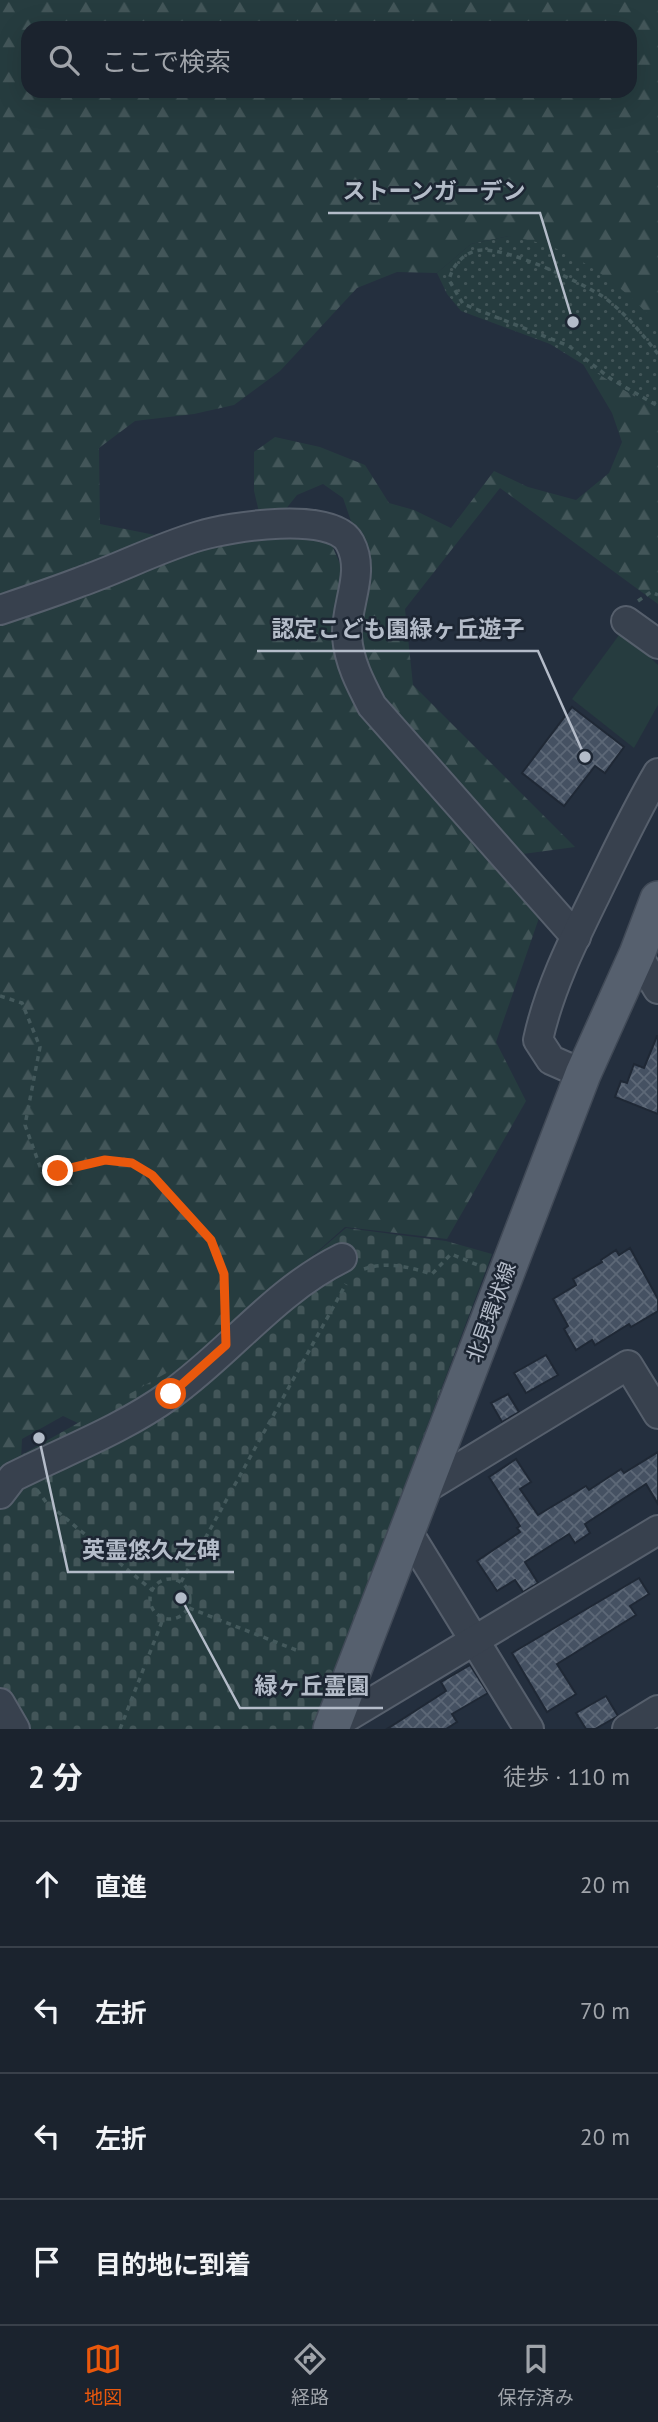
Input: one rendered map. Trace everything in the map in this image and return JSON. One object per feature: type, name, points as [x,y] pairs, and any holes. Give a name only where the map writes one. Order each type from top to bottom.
[{"type":"main road","name":"北見環状線","points":[[332,1727],[409,1534],[503,1277],[583,1074],[637,954],[658,899]]},
{"type":"street","points":[[0,610],[200,536],[297,522],[322,524],[341,532],[350,543],[355,559],[356,582],[347,623],[350,662],[372,706],[576,937]]},
{"type":"street","points":[[626,621],[658,644]]},
{"type":"street","points":[[583,1074],[551,1060],[538,1040],[551,995],[576,937],[658,773]]},
{"type":"street","points":[[637,954],[658,989]]},
{"type":"street","points":[[0,1494],[13,1476],[147,1410],[193,1376],[226,1345],[318,1270],[342,1258]]},
{"type":"street","points":[[426,1488],[628,1365],[658,1414]]},
{"type":"street","points":[[332,1727],[658,1530]]},
{"type":"street","points":[[409,1534],[477,1640],[529,1729]]},
{"type":"street","points":[[0,1703],[15,1729]]},
{"type":"street","points":[[632,1727],[658,1710]]},
{"type":"path","points":[[658,354],[624,315],[603,297],[542,266],[482,250],[457,261],[452,270],[449,280],[463,304],[569,346],[611,379],[658,405]]},
{"type":"path","points":[[0,996],[22,1003],[40,1047],[25,1125],[42,1172],[105,1160],[132,1163],[152,1175],[211,1240],[224,1274],[226,1345]]},
{"type":"path","points":[[181,1582],[352,1273],[378,1264],[396,1264],[432,1274],[451,1254],[485,1269]]},
{"type":"path","points":[[23,1472],[46,1502],[152,1591]]},
{"type":"path","points":[[164,1580],[181,1582],[190,1592],[189,1608],[177,1619],[163,1619],[151,1606],[152,1591],[164,1580]]},
{"type":"path","points":[[189,1608],[296,1650]]},
{"type":"path","points":[[120,1729],[163,1619]]},
{"type":"green space","points":[[0,0],[658,0],[658,326],[613,283],[509,236],[471,244],[437,273],[397,272],[357,288],[280,371],[234,405],[194,414],[135,421],[99,448],[100,524],[200,544],[259,512],[254,491],[254,452],[275,437],[320,447],[365,465],[389,503],[414,510],[451,528],[494,471],[528,487],[576,500],[609,473],[622,442],[612,413],[583,364],[658,411],[658,604],[500,488],[405,609],[413,685],[575,847],[500,857],[539,918],[496,1042],[526,1101],[447,1239],[345,1227],[196,1359],[80,1424],[63,1416],[22,1439],[21,1460],[0,1472]],"holes":[[[323,484],[343,498],[360,547],[344,573],[330,541],[281,515],[297,495]]]},
{"type":"green space","points":[[509,236],[552,247],[585,263],[625,292],[648,314],[658,326],[658,411],[550,344],[461,311],[447,294],[437,273],[471,244]]},
{"type":"green space","points":[[622,631],[658,665],[658,705],[634,748],[572,699]]},
{"type":"green space","points":[[346,1228],[446,1241],[492,1254],[313,1729],[0,1729],[0,1467],[193,1358]]},
{"type":"building","points":[[572,707],[624,747],[605,773],[595,766],[564,806],[522,773]]},
{"type":"building","points":[[657,1036],[658,1114],[615,1097],[621,1081],[627,1083],[634,1064],[644,1068]]},
{"type":"building","points":[[630,1248],[658,1299],[658,1311],[631,1327],[629,1324],[595,1345],[592,1340],[576,1350],[564,1329],[568,1326],[553,1299],[576,1285],[573,1279],[602,1262],[601,1260],[616,1250],[619,1255]]},
{"type":"building","points":[[546,1355],[558,1375],[526,1393],[514,1373]]},
{"type":"building","points":[[508,1394],[519,1412],[502,1422],[491,1403]]},
{"type":"building","points":[[658,1452],[658,1504],[646,1484],[585,1524],[590,1533],[575,1543],[569,1534],[525,1562],[538,1583],[523,1592],[515,1580],[497,1591],[477,1561],[520,1532],[517,1528],[520,1526],[489,1477],[516,1459],[531,1482],[520,1489],[538,1515],[586,1486],[589,1490],[621,1469],[624,1473]]},
{"type":"building","points":[[639,1578],[649,1594],[630,1606],[636,1615],[557,1664],[576,1694],[547,1712],[512,1653]]},
{"type":"building","points":[[470,1665],[488,1693],[452,1714],[457,1722],[446,1729],[387,1729],[446,1691],[441,1682]]},
{"type":"building","points":[[606,1696],[618,1716],[595,1729],[586,1729],[576,1713]]},
{"type":"place","name":"ストーンガーデン","points":[[573,322]]},
{"type":"place","name":"認定こども園緑ヶ丘遊子","points":[[585,757]]},
{"type":"place","name":"英霊悠久之碑","points":[[39,1438]]},
{"type":"place","name":"緑ヶ丘霊園","points":[[181,1598]]},
{"type":"route","points":[[58,1171],[105,1160],[132,1163],[152,1175],[211,1240],[224,1274],[226,1345],[171,1394]]}]
